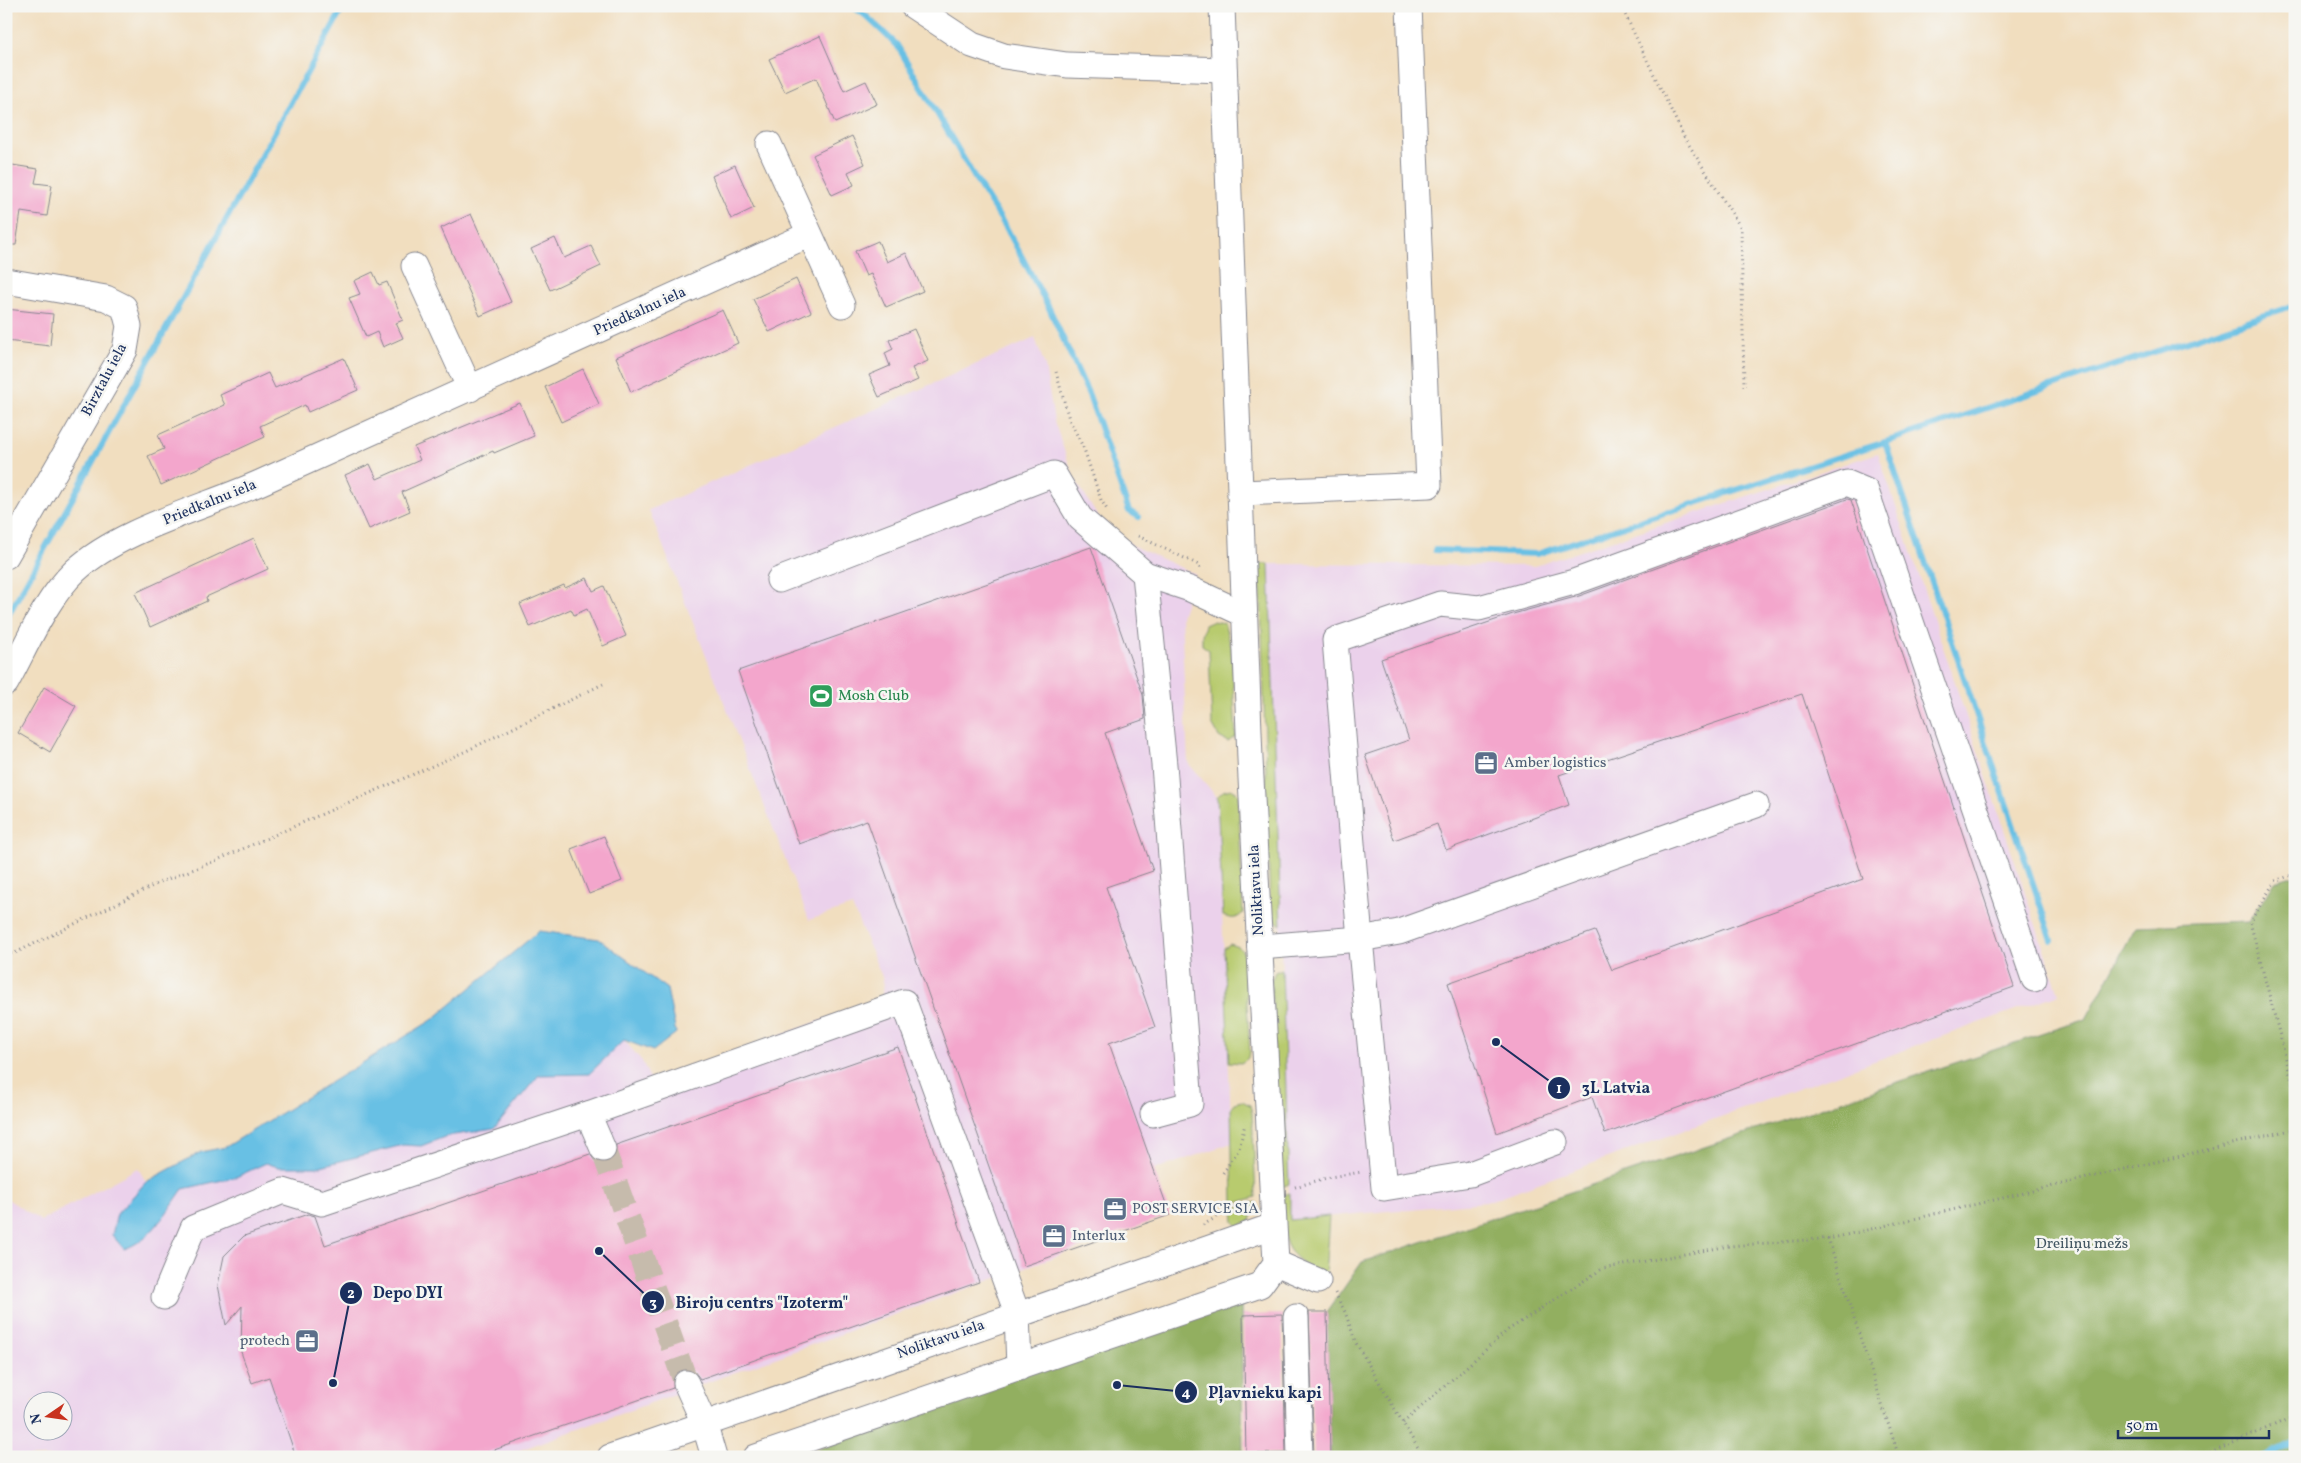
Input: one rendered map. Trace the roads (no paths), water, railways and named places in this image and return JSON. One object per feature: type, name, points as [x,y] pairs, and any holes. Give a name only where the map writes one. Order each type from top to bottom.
[{"type":"street","points":[[913,6],[972,45],[1004,56],[1067,65],[1224,70]]},
{"type":"street","name":"Noliktavu iela","points":[[1222,6],[1244,614],[1276,1263]]},
{"type":"street","points":[[1240,493],[1429,485],[1409,6]]},
{"type":"street","points":[[769,144],[808,235],[842,305]]},
{"type":"street","name":"Priedkalnu iela","points":[[6,683],[51,599],[76,571],[99,552],[130,535],[249,488],[808,235]]},
{"type":"street","points":[[414,266],[470,389]]},
{"type":"street","name":"Birztalu iela","points":[[6,281],[106,298],[124,307],[129,326],[125,350],[6,556]]},
{"type":"street","points":[[779,580],[1054,474],[1080,518],[1144,574],[1196,592],[1244,614]]},
{"type":"street","points":[[1555,1142],[1470,1174],[1384,1188],[1360,939],[1335,640],[1440,604],[1479,608],[1574,582],[1848,483],[1866,491],[2034,979]]},
{"type":"street","points":[[1144,574],[1164,765],[1190,1104],[1153,1114]]},
{"type":"street","points":[[1260,947],[1360,939],[1399,932],[1756,805]]},
{"type":"street","points":[[164,1297],[193,1228],[284,1191],[322,1203],[588,1114],[904,1002],[1017,1314],[1019,1368]]},
{"type":"street","points":[[588,1114],[603,1150]]},
{"type":"street","name":"Noliktavu iela","points":[[610,1457],[1273,1226]]},
{"type":"street","points":[[756,1457],[1260,1285],[1276,1263],[1318,1280]]},
{"type":"street","points":[[1296,1317],[1300,1457]]},
{"type":"street","points":[[686,1383],[704,1423],[714,1457]]},
{"type":"water","points":[[539,931],[599,939],[667,989],[676,1033],[653,1051],[624,1040],[589,1074],[539,1075],[494,1129],[447,1136],[421,1146],[403,1145],[317,1167],[278,1167],[266,1163],[236,1177],[183,1189],[151,1232],[134,1245],[124,1249],[112,1235],[117,1214],[146,1182],[201,1152],[226,1147],[432,1020]]},
{"type":"waterway","points":[[6,619],[344,6]]},
{"type":"waterway","points":[[852,6],[865,15],[897,45],[1007,229],[1049,308],[1089,395],[1129,511],[1139,517]]},
{"type":"waterway","points":[[1435,550],[1537,554],[1885,442],[2295,305]]},
{"type":"waterway","points":[[1885,442],[2052,940]]},
{"type":"waterway","points":[[2265,1457],[2295,1443]]},
{"type":"tunnel","points":[[603,1149],[686,1383]]},
{"type":"place","name":"Mosh Club","points":[[821,696]]},
{"type":"place","name":"Amber logistics","points":[[1486,763]]},
{"type":"place","name":"3L Latvia","points":[[1496,1042]]},
{"type":"place","name":"POST SERVICE SIA","points":[[1115,1209]]},
{"type":"place","name":"Interlux","points":[[1054,1236]]},
{"type":"place","name":"Biroju centrs \"Izoterm\"","points":[[599,1251]]},
{"type":"place","name":"protech","points":[[307,1341]]},
{"type":"place","name":"Depo DYI","points":[[333,1383]]},
{"type":"place","name":"Pļavnieku kapi","points":[[1117,1385]]},
{"type":"park label","name":"Dreiliņu mežs","points":[[2082,1244]]}]
